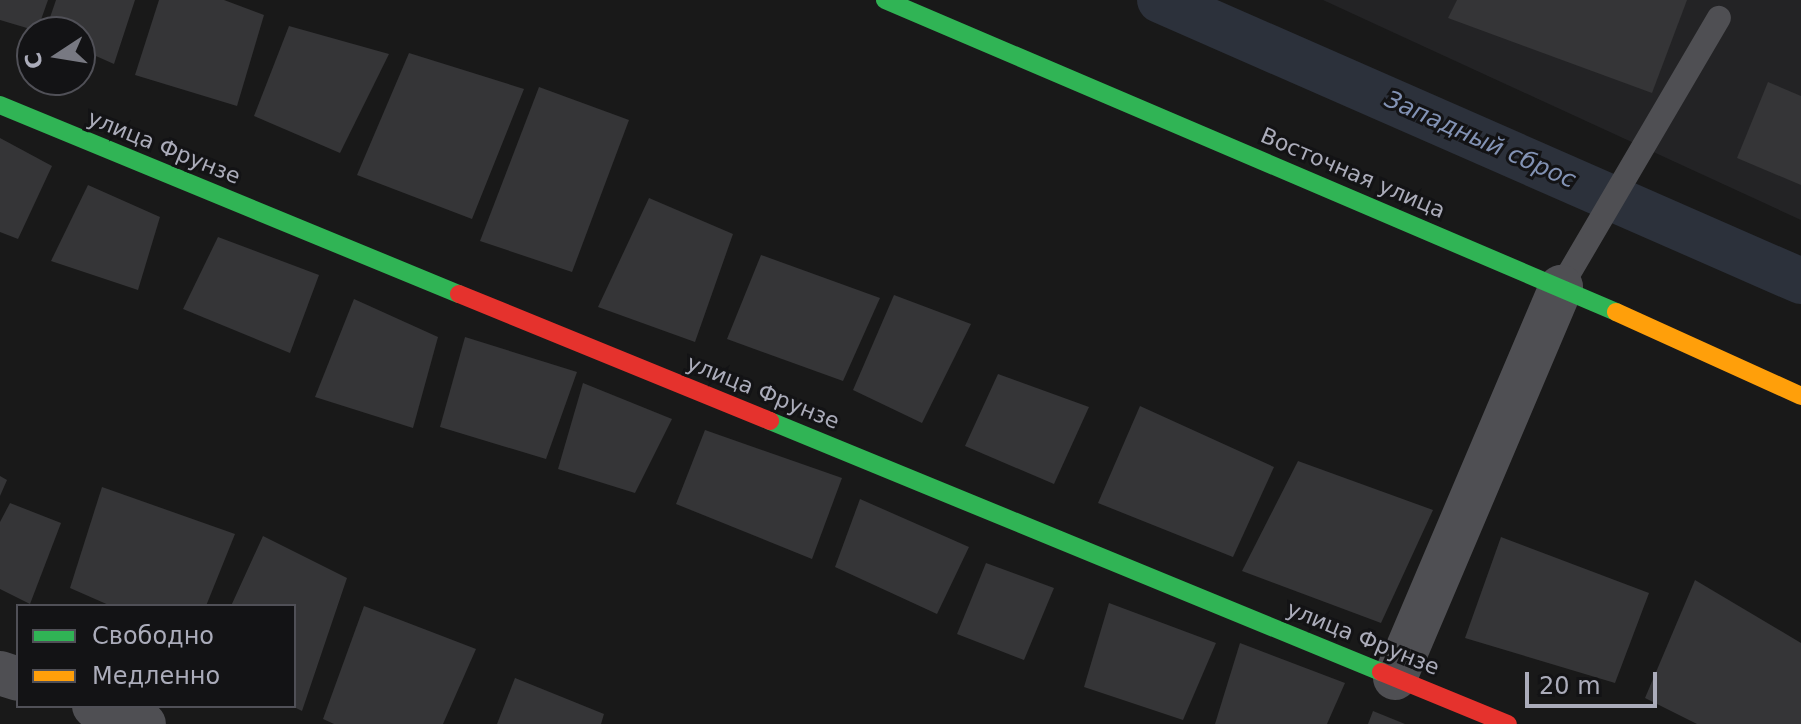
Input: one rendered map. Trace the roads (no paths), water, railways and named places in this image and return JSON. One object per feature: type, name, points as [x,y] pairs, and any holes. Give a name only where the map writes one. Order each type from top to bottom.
[{"type":"street","name":"Восточная улица","points":[[885,0],[1561,287],[1801,396]]},
{"type":"street","name":"улица Фрунзе","points":[[0,105],[1508,724]]},
{"type":"street","points":[[1395,678],[1561,287]]},
{"type":"street","points":[[100,708],[144,724]]},
{"type":"lane","points":[[1561,287],[1719,18]]},
{"type":"waterway","name":"Западный сброс","points":[[1160,0],[1801,281]]}]
